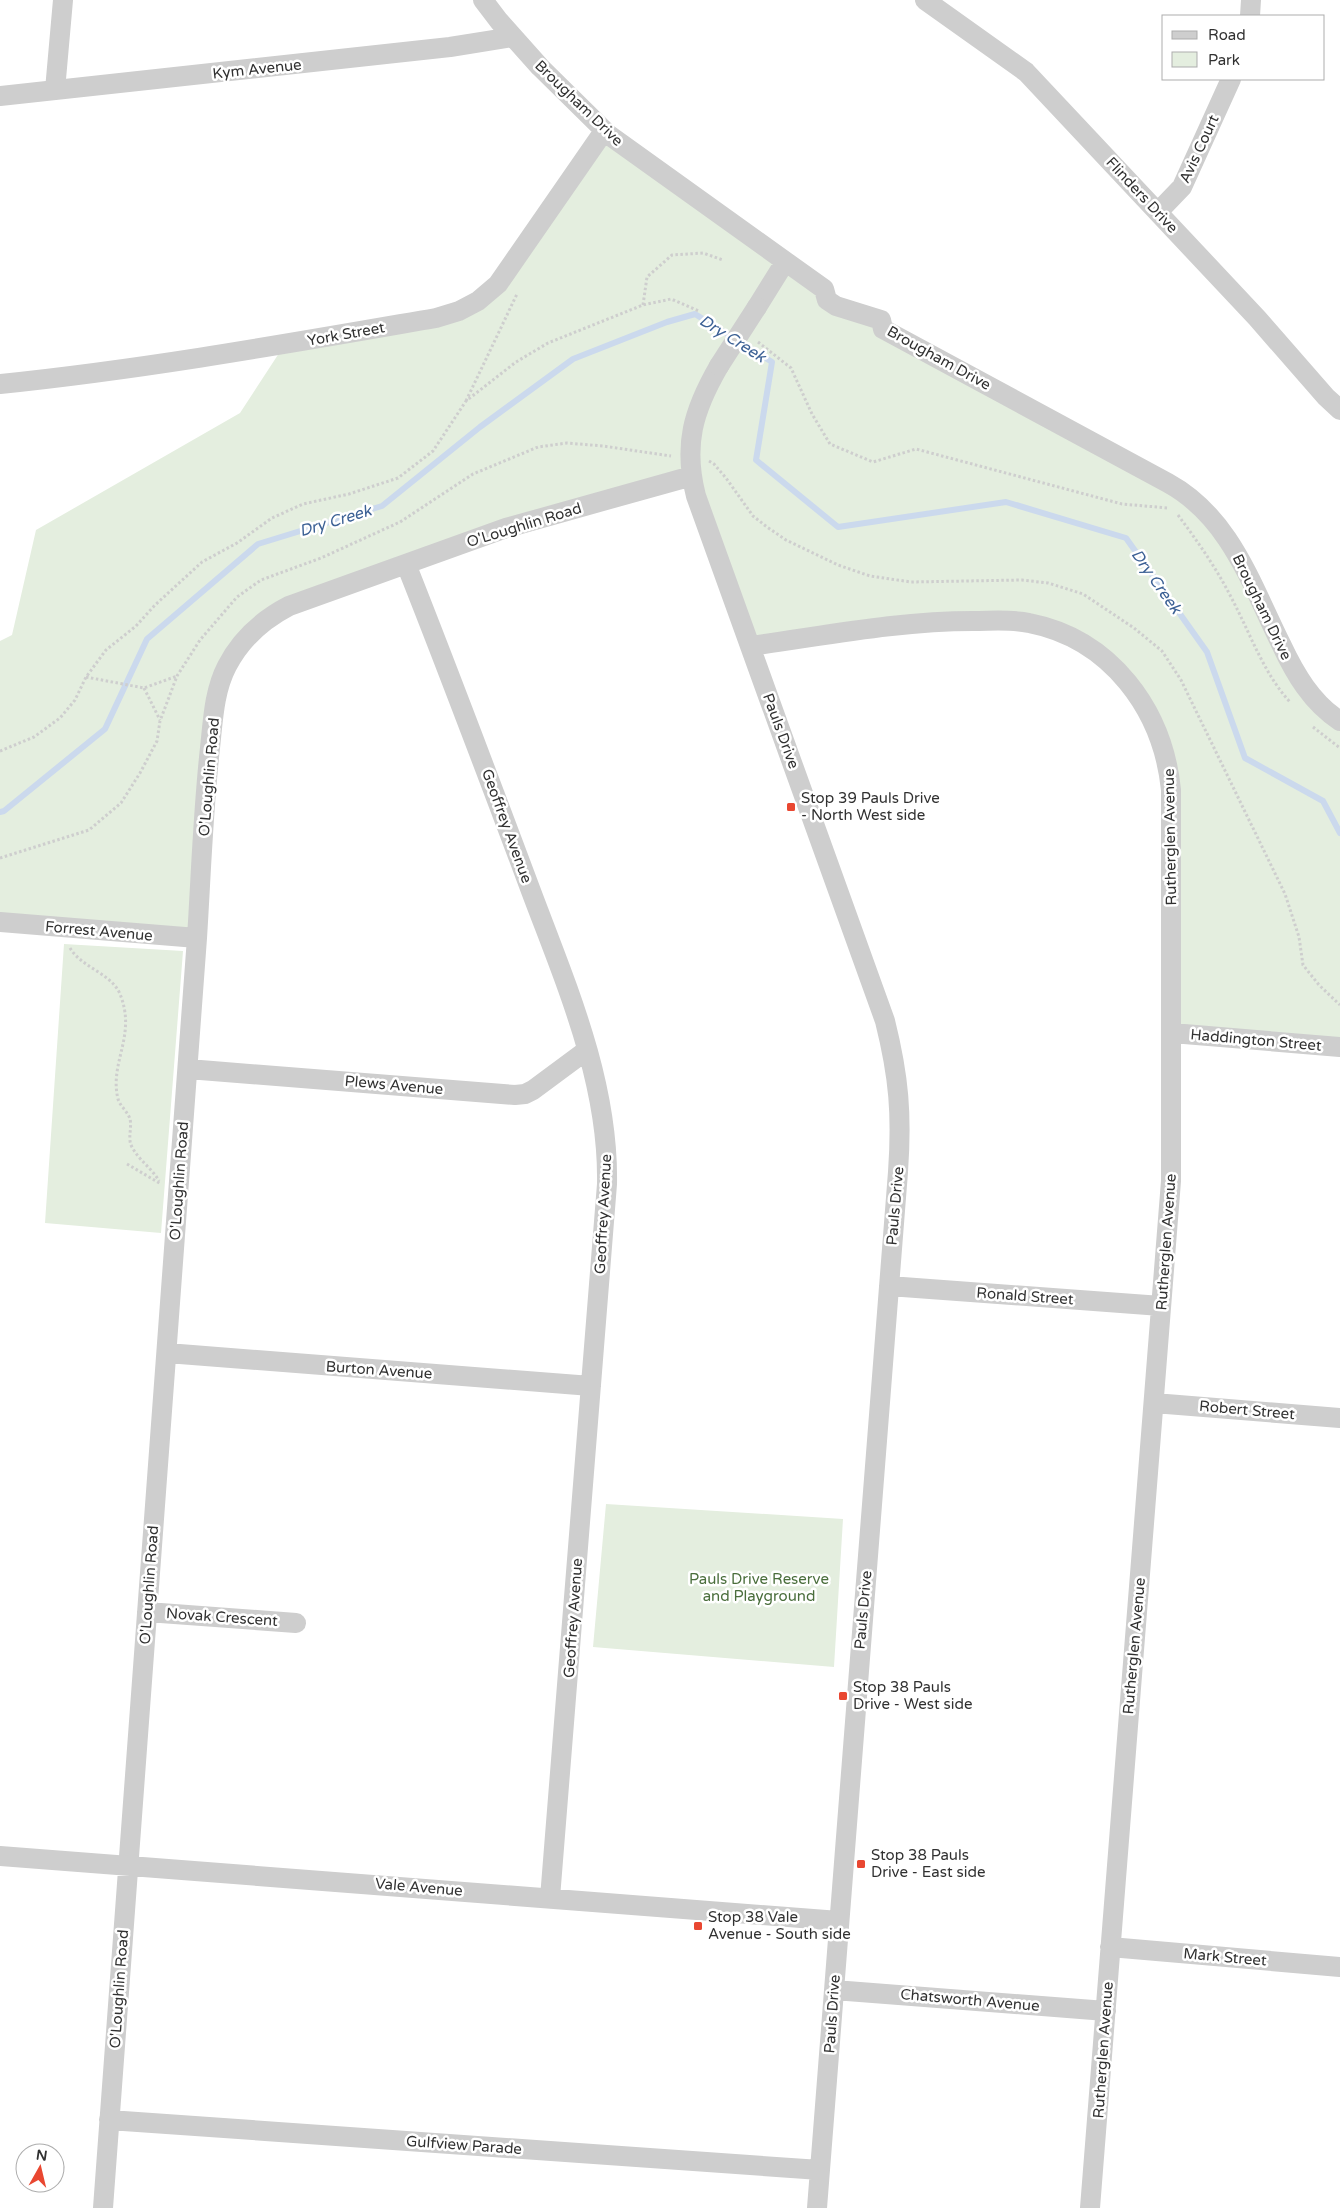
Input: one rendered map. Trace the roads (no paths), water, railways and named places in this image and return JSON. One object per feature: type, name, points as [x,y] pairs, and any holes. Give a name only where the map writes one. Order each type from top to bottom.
[{"type":"street","points":[[55,90],[63,0]]},
{"type":"street","name":"Brougham Drive","points":[[484,0],[513,37],[566,94],[604,131],[824,290],[826,300],[836,306],[881,320],[882,329],[1194,499],[1206,510],[1229,539],[1299,679],[1324,708],[1340,722]]},
{"type":"street","name":"Flinders Drive","points":[[926,0],[1026,72],[1257,318],[1326,397],[1340,410]]},
{"type":"street","points":[[1250,15],[1251,0]]},
{"type":"street","name":"Kym Avenue","points":[[0,96],[421,50],[513,37]]},
{"type":"street","name":"Avis Court","points":[[1158,212],[1182,187],[1231,80]]},
{"type":"street","name":"York Street","points":[[0,384],[82,376],[248,350],[436,318],[459,311],[484,296],[508,273],[604,131]]},
{"type":"street","name":"Pauls Drive","points":[[785,262],[707,386],[695,416],[691,434],[691,467],[701,512],[885,1021],[895,1060],[900,1098],[901,1133],[817,2208]]},
{"type":"street","name":"O'Loughlin Road","points":[[103,2208],[188,1069],[208,771],[217,694],[226,667],[245,639],[256,628],[280,611],[307,599],[506,528],[691,467]]},
{"type":"street","name":"Geoffrey Avenue","points":[[406,564],[463,706],[577,1015],[602,1107],[608,1156],[550,1898]]},
{"type":"street","name":"Rutherglen Avenue","points":[[750,646],[944,621],[1012,621],[1042,626],[1072,638],[1101,655],[1119,671],[1135,690],[1148,710],[1169,766],[1171,790],[1171,1181],[1090,2208]]},
{"type":"street","name":"Forrest Avenue","points":[[0,922],[197,938]]},
{"type":"street","name":"Haddington Street","points":[[1172,1033],[1340,1047]]},
{"type":"street","name":"Plews Avenue","points":[[188,1069],[514,1095],[525,1094],[533,1090],[587,1050]]},
{"type":"street","name":"Ronald Street","points":[[889,1286],[1161,1306]]},
{"type":"street","name":"Burton Avenue","points":[[167,1353],[591,1386]]},
{"type":"street","name":"Robert Street","points":[[1154,1403],[1340,1418]]},
{"type":"street","name":"Novak Crescent","points":[[147,1612],[296,1623]]},
{"type":"street","name":"Vale Avenue","points":[[0,1856],[839,1921]]},
{"type":"street","name":"Mark Street","points":[[1110,1947],[1340,1967]]},
{"type":"street","name":"Chatsworth Avenue","points":[[834,1990],[1106,2011]]},
{"type":"street","name":"Gulfview Parade","points":[[109,2120],[820,2170]]},
{"type":"waterway","name":"Dry Creek","points":[[0,812],[4,811],[105,729],[147,639],[258,544],[382,506],[480,427],[573,359],[667,322],[695,314],[772,362],[756,460],[838,527],[1006,502],[1126,538],[1207,652],[1245,758],[1323,801],[1340,833]]},
{"type":"place","name":"Stop 39 Pauls Drive - North West side","points":[[791,807]]},
{"type":"place","name":"Stop 38 Pauls Drive - West side","points":[[843,1696]]},
{"type":"place","name":"Stop 38 Pauls Drive - East side","points":[[861,1864]]},
{"type":"place","name":"Stop 38 Vale Avenue - South side","points":[[698,1926]]},
{"type":"park label","name":"Pauls Drive Reserve and Playground","points":[[759,1588]]}]
